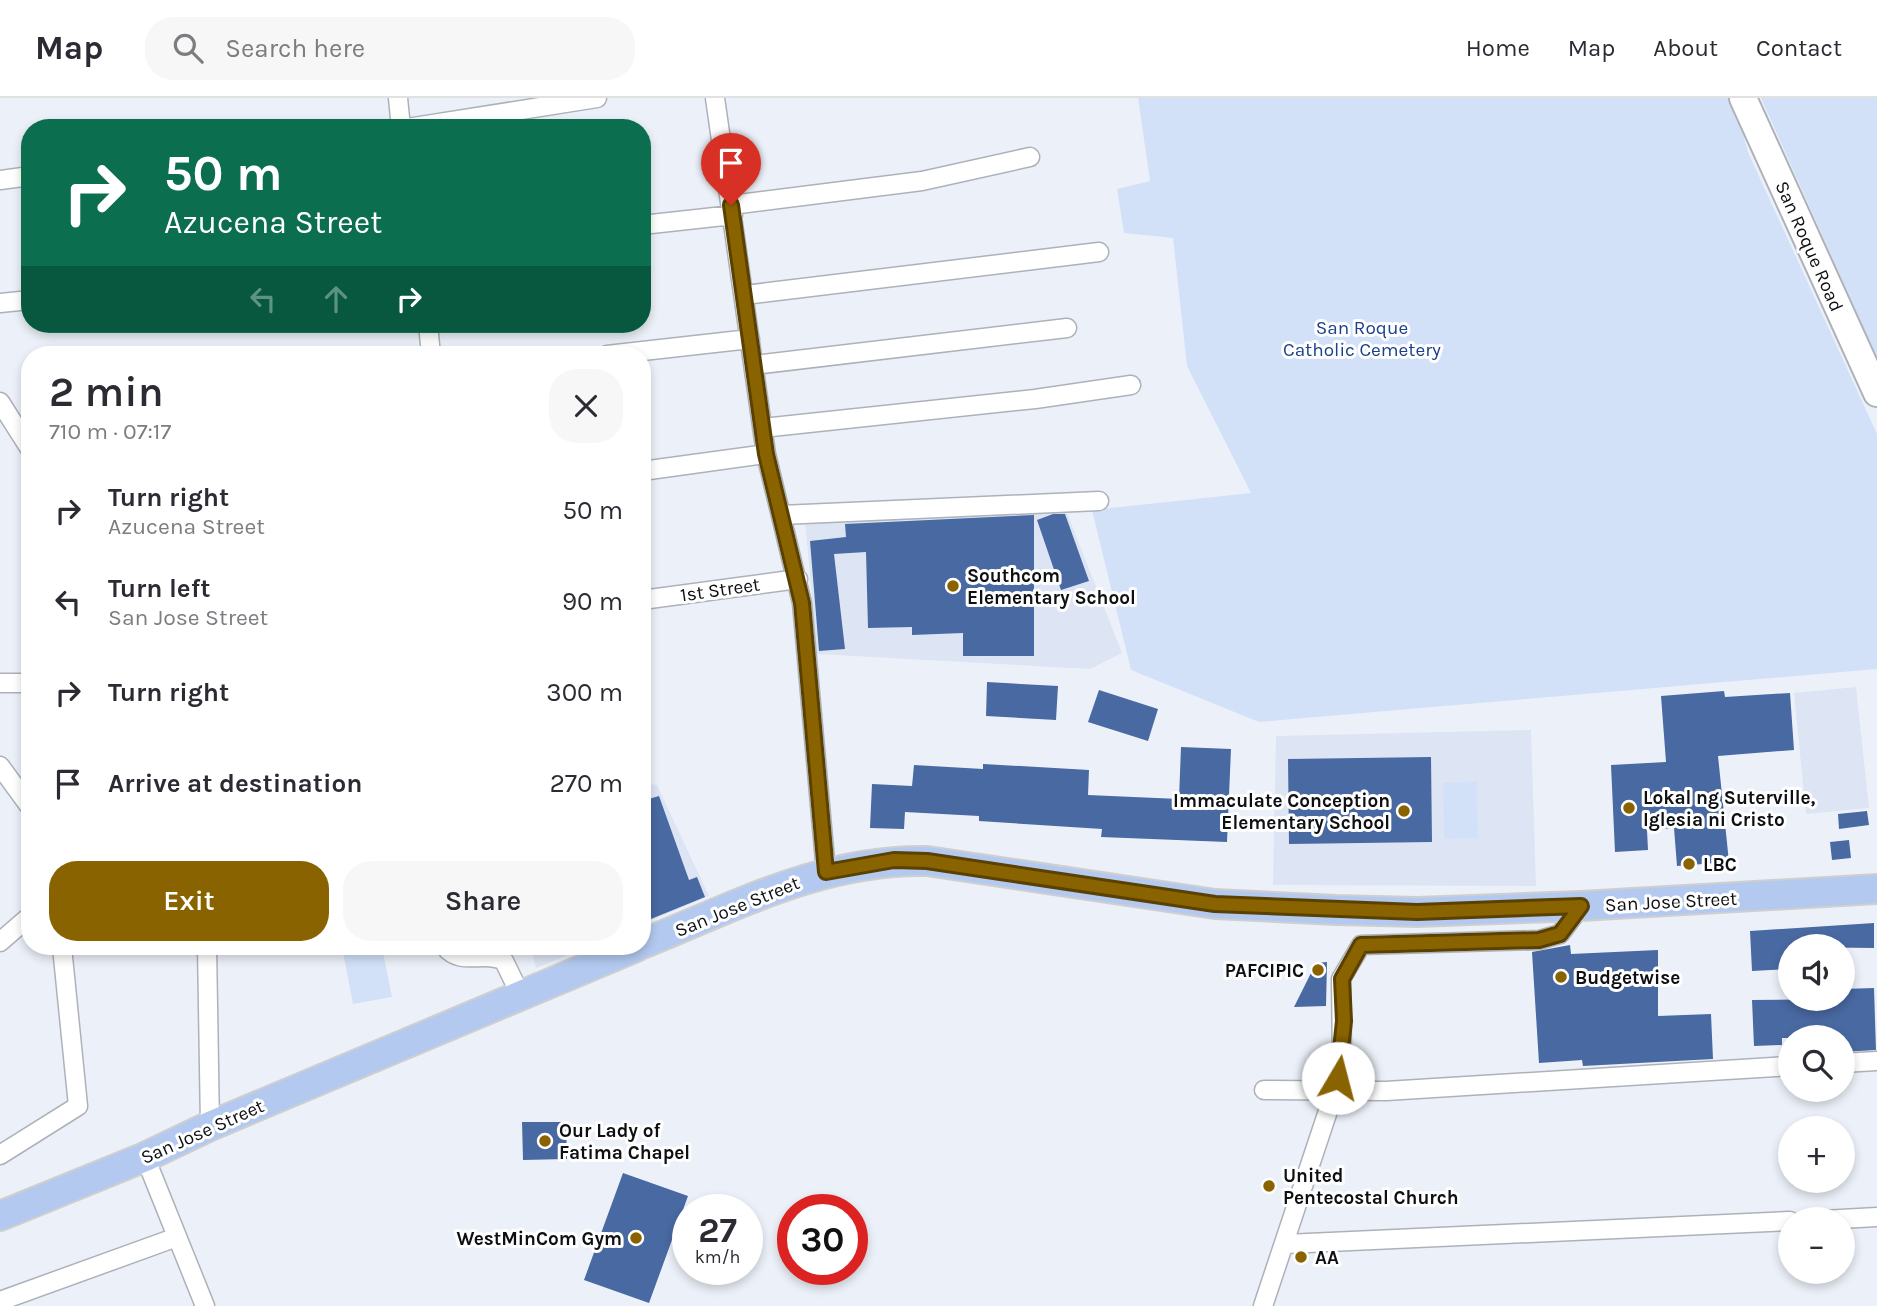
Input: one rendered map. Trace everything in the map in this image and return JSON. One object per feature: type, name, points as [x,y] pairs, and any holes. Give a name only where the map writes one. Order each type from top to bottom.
[{"type":"main road","name":"San Roque Road","points":[[1743,98],[1877,393]]},
{"type":"main road","name":"San Jose Street","points":[[651,940],[769,890],[826,872],[894,860],[927,861],[1215,904],[1417,912],[1581,906],[1877,889]]},
{"type":"main road","name":"San Jose Street","points":[[0,1216],[145,1157],[210,1126],[616,955]]},
{"type":"street","points":[[398,98],[400,119]]},
{"type":"street","points":[[464,119],[597,98]]},
{"type":"street","points":[[715,98],[766,454],[798,579],[826,872]]},
{"type":"street","points":[[651,224],[922,181],[1030,158]]},
{"type":"street","points":[[0,180],[21,177]]},
{"type":"street","points":[[745,295],[1098,252]]},
{"type":"street","points":[[0,303],[21,301]]},
{"type":"street","points":[[754,365],[1067,328]]},
{"type":"street","points":[[651,350],[750,339]]},
{"type":"street","points":[[762,428],[1035,399],[1131,385]]},
{"type":"street","points":[[0,402],[21,428]]},
{"type":"street","points":[[0,436],[21,432]]},
{"type":"street","points":[[651,470],[766,454]]},
{"type":"street","points":[[781,515],[1099,501]]},
{"type":"street","name":"1st Street","points":[[651,599],[798,579]]},
{"type":"street","points":[[0,683],[21,683]]},
{"type":"street","points":[[0,766],[21,795]]},
{"type":"street","points":[[1263,1306],[1286,1244],[1334,1093],[1342,1052],[1342,979],[1361,945],[1539,940],[1560,934],[1581,906]]},
{"type":"street","points":[[0,942],[21,924]]},
{"type":"street","points":[[0,1156],[78,1106],[63,955]]},
{"type":"street","points":[[207,955],[210,1126]]},
{"type":"street","points":[[456,955],[491,956],[504,961],[520,994]]},
{"type":"street","points":[[1855,1062],[1877,1061]]},
{"type":"street","points":[[1264,1090],[1334,1093],[1778,1067]]},
{"type":"street","points":[[145,1157],[205,1304]]},
{"type":"street","points":[[1855,1218],[1877,1217]]},
{"type":"street","points":[[1286,1244],[1778,1222]]},
{"type":"street","points":[[0,1301],[177,1237]]},
{"type":"shaded area","name":"Southcom Elementary School","points":[[1064,505],[1122,653],[1090,669],[817,654],[805,520]]},
{"type":"shaded area","points":[[1856,687],[1869,808],[1806,814],[1794,693]]},
{"type":"shaded area","name":"Immaculate Conception Elementary School","points":[[1531,730],[1536,886],[1273,885],[1276,736]]},
{"type":"shaded area","points":[[651,784],[657,785],[709,896],[651,920]]},
{"type":"shaded area","points":[[532,955],[568,955],[536,968]]},
{"type":"green space","name":"San Roque Catholic Cemetery","points":[[1138,98],[1733,98],[1748,152],[1877,434],[1877,669],[1259,722],[1131,670],[1092,510],[1251,493],[1187,366],[1173,238],[1124,233],[1117,189],[1150,181]]},
{"type":"green space","points":[[1761,98],[1877,98],[1877,358]]},
{"type":"green space","points":[[1477,781],[1478,838],[1444,839],[1443,783]]},
{"type":"green space","points":[[344,955],[384,955],[392,997],[353,1004]]},
{"type":"building","points":[[1053,514],[1065,514],[1089,581],[1061,590],[1037,520]]},
{"type":"building","points":[[1034,515],[1034,656],[963,656],[963,633],[912,635],[912,627],[868,628],[866,552],[834,554],[845,649],[819,651],[810,541],[846,537],[845,524]]},
{"type":"building","points":[[987,682],[1058,686],[1056,720],[986,716]]},
{"type":"building","points":[[1099,690],[1158,709],[1148,741],[1088,722]]},
{"type":"building","points":[[1724,691],[1725,697],[1790,693],[1794,750],[1718,756],[1729,862],[1677,866],[1674,828],[1647,830],[1648,850],[1615,852],[1611,765],[1666,762],[1661,696]]},
{"type":"building","points":[[1181,747],[1231,749],[1227,842],[1101,837],[1102,829],[979,821],[979,816],[905,812],[904,829],[870,828],[872,784],[912,786],[914,765],[983,769],[983,764],[1089,770],[1088,795],[1179,799]]},
{"type":"building","points":[[1431,757],[1432,842],[1289,844],[1288,759]]},
{"type":"building","points":[[659,796],[689,880],[697,877],[705,897],[651,919],[651,798]]},
{"type":"building","points":[[1867,811],[1869,825],[1839,829],[1838,814]]},
{"type":"building","points":[[1849,840],[1851,858],[1832,860],[1830,842]]},
{"type":"building","points":[[1874,923],[1874,948],[1855,948],[1855,934],[1778,934],[1778,970],[1752,971],[1750,931]]},
{"type":"building","points":[[1570,945],[1571,954],[1658,950],[1658,1016],[1711,1014],[1713,1059],[1583,1066],[1582,1060],[1539,1063],[1532,952]]},
{"type":"building","points":[[1327,962],[1326,1006],[1294,1007],[1316,963]]},
{"type":"building","points":[[1874,988],[1876,1050],[1855,1051],[1855,1025],[1778,1025],[1778,1045],[1754,1046],[1752,1000],[1778,1000],[1778,1011],[1855,1011],[1855,989]]},
{"type":"building","name":"Our Lady of Fatima Chapel","points":[[522,1122],[566,1122],[567,1159],[523,1160]]},
{"type":"building","name":"WestMinCom Gym","points":[[623,1173],[682,1194],[672,1194],[672,1240],[649,1303],[584,1280]]},
{"type":"place","name":"Southcom Elementary School","points":[[953,586]]},
{"type":"place","name":"Lokal ng Suterville, Iglesia ni Cristo","points":[[1629,808]]},
{"type":"place","name":"Immaculate Conception Elementary School","points":[[1404,811]]},
{"type":"place","name":"LBC","points":[[1689,864]]},
{"type":"place","name":"PAFCIPIC","points":[[1318,970]]},
{"type":"place","name":"Budgetwise","points":[[1561,977]]},
{"type":"place","name":"Our Lady of Fatima Chapel","points":[[545,1141]]},
{"type":"place","name":"United Pentecostal Church","points":[[1269,1186]]},
{"type":"place","name":"WestMinCom Gym","points":[[636,1238]]},
{"type":"place","name":"AA","points":[[1301,1257]]},
{"type":"route","points":[[731,205],[766,454],[802,603],[826,872],[894,860],[927,861],[1215,904],[1417,912],[1581,906],[1560,934],[1539,940],[1361,945],[1342,979],[1344,1021],[1342,1063],[1338,1078]]}]
